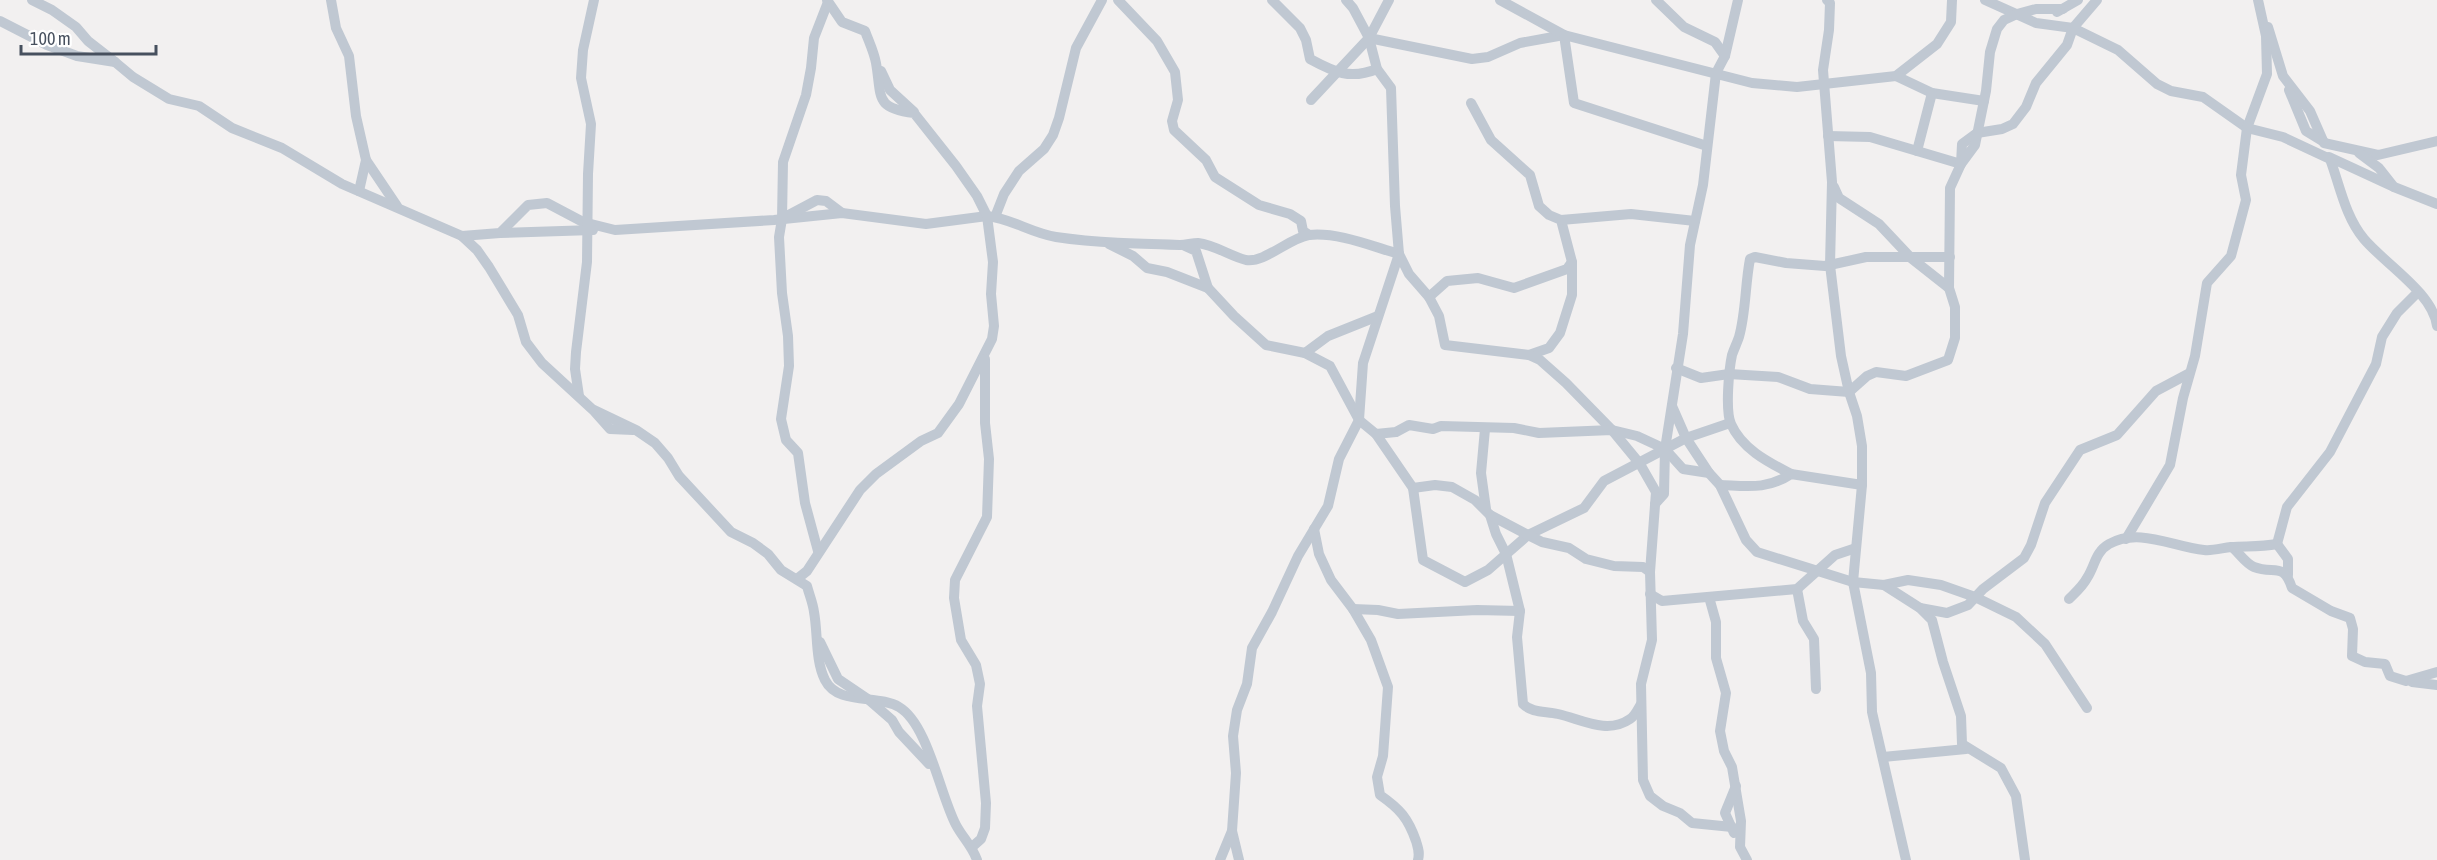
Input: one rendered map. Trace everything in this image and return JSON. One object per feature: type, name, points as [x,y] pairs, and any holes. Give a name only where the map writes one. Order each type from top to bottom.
[{"type":"street","points":[[32,0],[52,5],[88,41],[156,92],[169,99],[199,106],[232,128],[282,148],[342,184],[462,236],[477,250],[489,267],[518,315],[526,342],[542,363],[592,409],[636,430],[655,443],[679,476],[731,532],[753,543],[768,554],[781,570],[807,586],[814,610],[820,665],[825,681],[842,695],[899,706],[909,715],[926,746],[955,823],[972,848],[977,860]]},
{"type":"street","points":[[331,0],[336,28],[349,56],[356,116],[366,160],[399,208]]},
{"type":"street","points":[[579,396],[575,360],[587,262],[591,124],[581,78],[583,50],[594,0]]},
{"type":"street","points":[[991,216],[1019,171],[1044,150],[1053,135],[1076,48],[1102,0]]},
{"type":"street","points":[[1272,0],[1300,28],[1306,40],[1310,59],[1337,73],[1362,75],[1377,69]]},
{"type":"street","points":[[1346,0],[1353,8],[1369,38],[1377,69],[1391,87],[1399,254],[1409,274],[1429,297],[1439,316],[1445,345],[1529,355],[1540,360],[1612,430],[1640,464],[1656,492],[1650,572],[1652,640],[1641,684],[1643,780],[1650,796],[1663,806],[1680,813],[1692,823],[1732,827]]},
{"type":"street","points":[[1311,100],[1369,38],[1389,0]]},
{"type":"street","points":[[1500,0],[1564,35],[1752,83],[1797,87],[1896,76],[1932,93],[1984,101]]},
{"type":"street","points":[[1656,0],[1684,27],[1715,42],[1725,56]]},
{"type":"street","points":[[1655,504],[1664,494],[1665,449],[1683,334],[1690,245],[1703,185],[1716,73],[1725,56],[1738,0]]},
{"type":"street","points":[[1827,0],[1830,3],[1829,30],[1823,70],[1832,182],[1830,265],[1841,356],[1860,436],[1862,485],[1854,582],[1871,673],[1872,712],[1906,860]]},
{"type":"street","points":[[1896,76],[1937,44],[1951,22],[1952,0]]},
{"type":"street","points":[[2036,23],[2078,0]]},
{"type":"street","points":[[1977,133],[2002,129],[2013,124],[2026,107],[2036,83],[2067,45],[2073,28],[2097,0]]},
{"type":"street","points":[[797,579],[807,571],[860,490],[876,474],[921,441],[938,433],[959,404],[992,339],[994,326],[991,307],[993,262],[991,216],[962,174],[914,113],[893,110],[881,98],[876,60],[865,31],[842,22],[827,1]]},
{"type":"street","points":[[818,551],[806,503],[798,453],[786,440],[781,419],[789,366],[779,237],[782,219],[783,162],[806,95],[814,38],[827,1]]},
{"type":"street","points":[[1992,1],[2036,23],[2073,28],[2118,50],[2157,84],[2171,91],[2203,97],[2247,128],[2283,137],[2437,204]]},
{"type":"street","points":[[1123,2],[1157,41],[1175,72],[1178,100],[1172,121],[1174,130],[1206,160],[1215,177],[1259,205],[1290,214],[1301,221],[1303,231],[1309,235]]},
{"type":"street","points":[[2258,2],[2274,42],[2283,76],[2306,131],[2324,143],[2378,155],[2437,141]]},
{"type":"street","points":[[2126,539],[2170,465],[2188,374],[2195,356],[2207,282],[2232,256],[2246,200],[2241,175],[2247,128],[2267,74],[2266,36],[2258,2]]},
{"type":"street","points":[[1676,368],[1701,378],[1729,374],[1778,377],[1810,390],[1849,392],[1867,376],[1876,372],[1906,376],[1948,360],[1955,338],[1955,307],[1949,288],[1950,188],[1961,164],[1975,146],[1990,52],[1997,29],[2004,20],[2017,14],[2036,9],[2063,9]]},
{"type":"street","points":[[0,21],[47,45],[77,56],[115,62]]},
{"type":"street","points":[[1369,38],[1472,59],[1488,57],[1520,43],[1564,35]]},
{"type":"street","points":[[1564,35],[1574,103],[1707,146]]},
{"type":"street","points":[[1917,151],[1932,93]]},
{"type":"street","points":[[1471,103],[1491,140],[1530,175],[1539,206],[1549,215],[1561,220],[1631,214],[1695,221]]},
{"type":"street","points":[[1828,136],[1870,137],[1961,164]]},
{"type":"street","points":[[2324,143],[2347,213],[2364,239],[2418,292],[2436,314],[2437,326]]},
{"type":"street","points":[[2354,148],[2379,168],[2394,187]]},
{"type":"street","points":[[359,191],[366,160]]},
{"type":"street","points":[[1832,182],[1839,198],[1879,224],[1911,258],[1949,288]]},
{"type":"street","points":[[782,219],[817,200],[826,201],[842,213]]},
{"type":"street","points":[[500,233],[528,205],[547,203],[587,227]]},
{"type":"street","points":[[462,236],[587,227],[615,230],[842,213],[926,224],[991,216],[1032,232],[1104,241],[1184,245],[1198,243],[1248,260],[1260,258],[1309,235],[1349,239],[1399,254]]},
{"type":"street","points":[[1529,355],[1550,348],[1560,333],[1572,295],[1572,262],[1561,220]]},
{"type":"street","points":[[1104,241],[1133,256],[1147,268],[1167,272],[1208,288]]},
{"type":"street","points":[[1184,245],[1196,251],[1208,288],[1266,345],[1305,353],[1330,366],[1359,420],[1376,434],[1413,488],[1423,560],[1465,582],[1488,570],[1528,535],[1584,508],[1604,481],[1686,438],[1730,423]]},
{"type":"street","points":[[1239,860],[1232,831],[1236,773],[1233,736],[1236,710],[1248,684],[1252,648],[1328,506],[1339,459],[1359,420],[1363,363],[1399,254]]},
{"type":"street","points":[[1862,485],[1791,474],[1762,459],[1747,445],[1730,423],[1729,374],[1732,354],[1739,337],[1750,259],[1755,257],[1786,263],[1830,265],[1866,257],[1950,257]]},
{"type":"street","points":[[1429,297],[1447,281],[1478,278],[1514,288],[1567,269],[1572,262]]},
{"type":"street","points":[[2418,292],[2397,313],[2382,337],[2376,364],[2330,452],[2287,507],[2277,544],[2288,560],[2288,575],[2292,588],[2331,611],[2350,618],[2353,629],[2352,656],[2365,662],[2385,664],[2390,676],[2406,681],[2437,685]]},
{"type":"street","points":[[1305,353],[1328,336],[1378,316]]},
{"type":"street","points":[[972,848],[981,838],[985,828],[986,803],[977,706],[980,684],[976,665],[961,640],[954,598],[955,580],[987,518],[989,459],[985,423],[985,353]]},
{"type":"street","points":[[1920,608],[1947,613],[1968,605],[2024,558],[2031,545],[2044,503],[2080,450],[2118,435],[2156,391],[2188,374]]},
{"type":"street","points":[[1671,406],[1686,438],[1709,473],[1720,485],[1746,540],[1757,552],[1854,582],[1884,585],[1908,580],[1941,585],[1975,597],[2016,617],[2045,644],[2087,708]]},
{"type":"street","points":[[1376,434],[1396,432],[1409,425],[1433,429],[1442,426],[1485,429],[1514,428],[1539,433],[1612,430],[1637,436],[1665,449],[1683,469],[1709,473]]},
{"type":"street","points":[[1485,429],[1481,473],[1488,512],[1506,554],[1520,611],[1517,637],[1523,704],[1529,710],[1559,714],[1591,725],[1613,726],[1631,719],[1642,704]]},
{"type":"street","points":[[1720,485],[1758,487],[1778,483],[1791,474]]},
{"type":"street","points":[[1413,488],[1435,484],[1452,487],[1488,512],[1542,542],[1569,548],[1586,559],[1614,566],[1643,567],[1650,572]]},
{"type":"street","points":[[1314,529],[1318,554],[1330,580],[1353,609],[1371,640],[1388,687],[1383,756],[1377,777],[1380,795],[1394,805],[1409,821],[1420,853],[1418,860]]},
{"type":"street","points":[[2069,599],[2087,578],[2096,556],[2109,544],[2126,539],[2153,538],[2175,545],[2206,550],[2232,547],[2260,548],[2277,544]]},
{"type":"street","points":[[2232,547],[2251,566],[2281,570],[2288,575]]},
{"type":"street","points":[[1650,594],[1662,602],[1797,589],[1835,555],[1856,548]]},
{"type":"street","points":[[1884,585],[1920,608],[1932,620],[1961,716],[1962,744],[1966,749],[2001,768],[2016,796],[2025,860]]},
{"type":"street","points":[[1797,589],[1803,621],[1814,639],[1816,689]]},
{"type":"street","points":[[1709,597],[1716,622],[1716,657],[1726,693],[1720,731],[1736,786],[1740,847]]},
{"type":"street","points":[[1353,609],[1398,614],[1477,610],[1520,611]]},
{"type":"street","points":[[2406,681],[2437,672]]},
{"type":"street","points":[[870,700],[892,720],[899,732],[936,773]]},
{"type":"street","points":[[1883,757],[1966,749]]},
{"type":"street","points":[[1736,786],[1725,813],[1747,860]]},
{"type":"street","points":[[1220,860],[1232,831]]}]
